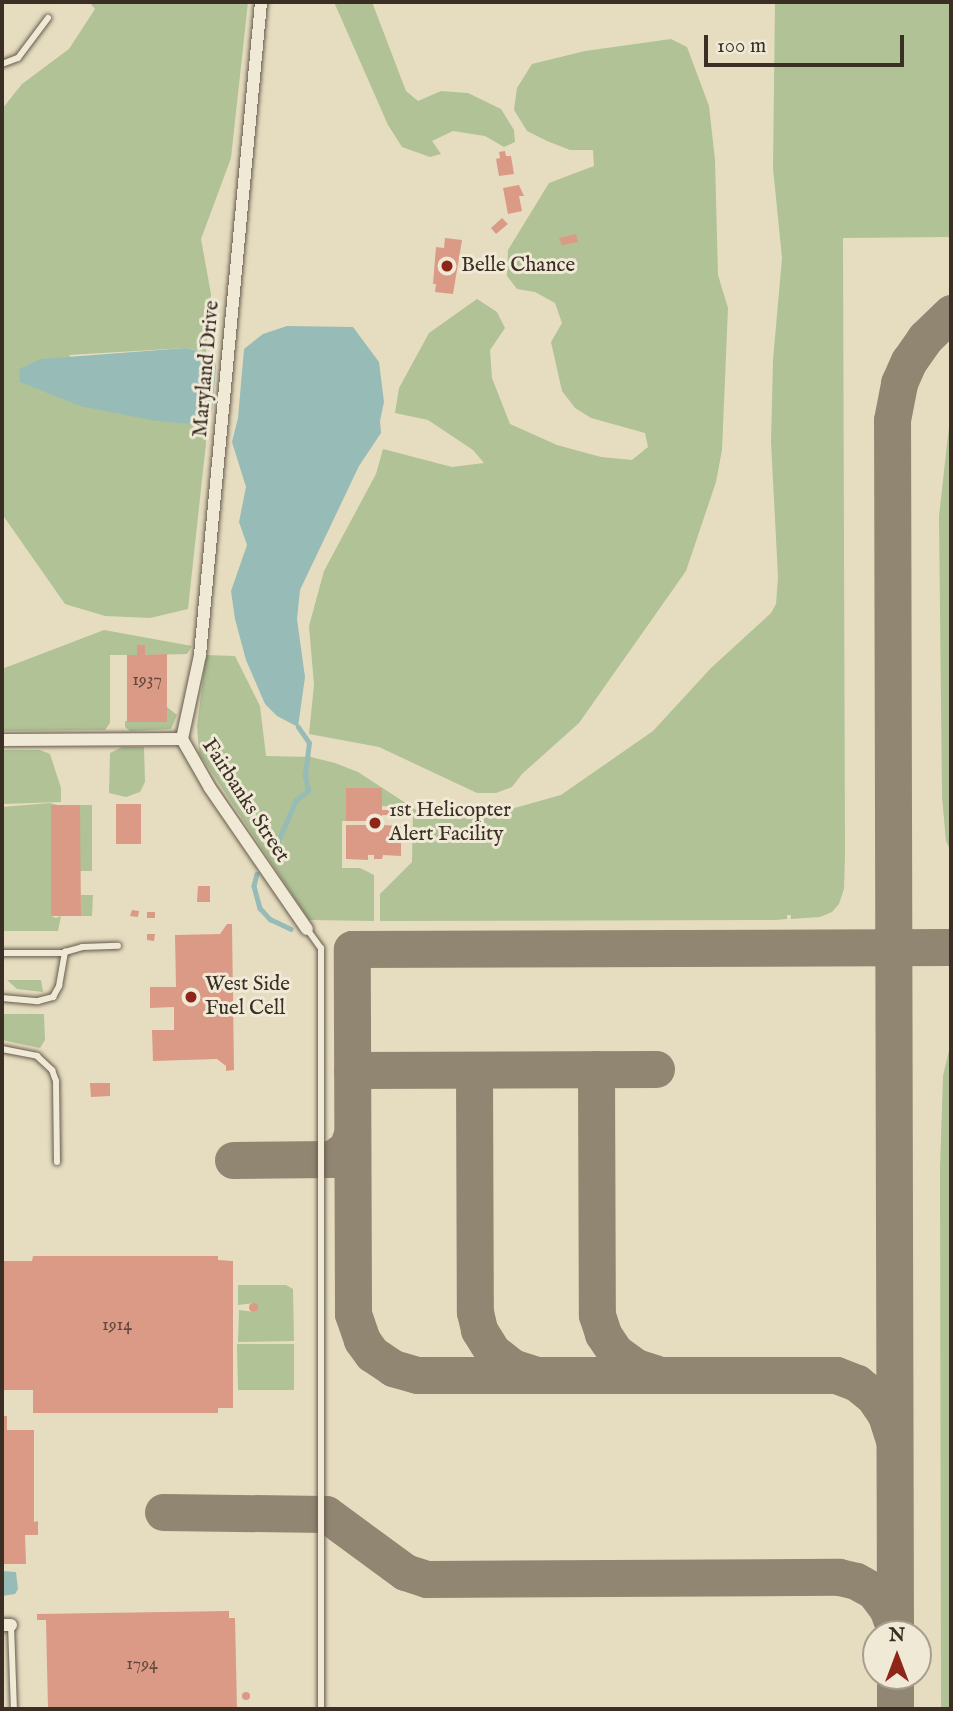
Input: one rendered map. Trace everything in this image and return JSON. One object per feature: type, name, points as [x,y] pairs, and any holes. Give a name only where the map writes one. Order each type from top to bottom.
[{"type":"street","name":"Maryland Drive","points":[[182,739],[200,655],[261,2]]},
{"type":"street","name":"Fairbanks Street","points":[[2,740],[182,739],[210,788],[307,929]]},
{"type":"lane","points":[[2,64],[18,58],[48,18]]},
{"type":"lane","points":[[307,929],[321,948],[321,1709]]},
{"type":"lane","points":[[2,953],[64,953],[82,947],[118,946]]},
{"type":"lane","points":[[2,998],[38,1001],[53,997],[59,986],[64,953]]},
{"type":"lane","points":[[2,1049],[37,1056],[52,1070],[56,1082],[57,1161]]},
{"type":"lane","points":[[6,1625],[14,1709]]},
{"type":"green space","points":[[89,2],[248,2],[231,158],[201,239],[211,294],[206,352],[186,348],[69,355],[117,413],[186,424],[206,422],[188,609],[150,618],[105,616],[65,604],[2,514],[2,109],[22,84],[69,49],[95,9]]},
{"type":"green space","points":[[334,2],[372,2],[406,91],[418,101],[441,91],[468,93],[501,109],[514,130],[515,142],[504,147],[485,136],[453,131],[432,141],[441,154],[430,157],[402,147],[388,125]]},
{"type":"green space","points":[[775,2],[951,2],[951,237],[843,238],[845,854],[844,889],[839,904],[832,912],[820,917],[791,919],[791,915],[787,915],[787,919],[775,920],[380,921],[380,894],[412,862],[413,811],[409,808],[382,806],[381,788],[347,788],[346,821],[342,821],[342,868],[360,868],[374,875],[374,921],[309,920],[199,753],[197,726],[206,655],[235,656],[260,706],[266,756],[311,757],[335,763],[358,772],[424,815],[511,809],[561,795],[653,731],[711,668],[771,613],[776,604],[778,577],[771,442],[773,360],[782,258],[773,168]]},
{"type":"green space","points":[[671,39],[687,47],[709,106],[715,160],[718,275],[728,308],[722,450],[716,482],[686,571],[579,723],[522,774],[512,787],[496,793],[477,793],[379,747],[309,734],[314,685],[309,626],[324,571],[376,474],[383,449],[452,467],[484,463],[473,450],[428,420],[395,413],[399,388],[429,333],[477,299],[497,312],[505,328],[490,350],[492,378],[510,424],[557,445],[601,457],[632,460],[648,447],[645,433],[591,418],[575,408],[562,391],[551,342],[562,323],[555,303],[535,292],[517,289],[507,276],[508,250],[549,183],[594,166],[593,150],[570,150],[527,131],[514,110],[517,88],[532,64],[585,51]]},
{"type":"green space","points":[[951,409],[951,852],[946,841],[942,797],[939,516]]},
{"type":"green space","points":[[104,630],[192,646],[187,654],[145,655],[144,645],[137,645],[137,655],[110,655],[110,723],[105,730],[2,731],[2,669]]},
{"type":"green space","points":[[167,707],[177,715],[171,729],[130,731],[125,727],[125,721],[167,722]]},
{"type":"green space","points":[[122,747],[144,747],[145,782],[140,792],[126,797],[109,793],[110,753]]},
{"type":"green space","points":[[40,750],[50,754],[61,788],[61,802],[2,804],[2,751]]},
{"type":"green space","points":[[50,803],[57,805],[51,806],[51,916],[61,916],[58,931],[2,931],[2,807]]},
{"type":"green space","points":[[80,805],[92,805],[92,871],[80,871]]},
{"type":"green space","points":[[81,895],[93,895],[92,916],[81,916]]},
{"type":"green space","points":[[7,980],[41,980],[43,992],[17,989]]},
{"type":"green space","points":[[2,1014],[44,1014],[45,1040],[40,1048],[2,1040]]},
{"type":"green space","points":[[951,1042],[951,1709],[941,1709],[940,1168],[943,1076]]},
{"type":"green space","points":[[238,1285],[286,1285],[293,1289],[294,1341],[238,1342],[239,1310],[255,1312],[257,1309],[254,1303],[238,1305]]},
{"type":"green space","points":[[237,1344],[294,1344],[294,1390],[238,1390]]},
{"type":"water","points":[[287,326],[353,327],[379,362],[384,402],[380,421],[381,433],[359,466],[300,590],[297,619],[305,677],[298,727],[277,716],[265,704],[246,660],[231,591],[247,545],[239,522],[246,487],[232,442],[238,418],[244,349],[263,334]]},
{"type":"water","points":[[186,348],[212,354],[216,366],[212,411],[206,422],[186,424],[151,420],[80,406],[20,382],[19,369],[41,359]]},
{"type":"water","points":[[2,1571],[16,1572],[18,1589],[15,1594],[2,1596]]},
{"type":"building","points":[[505,151],[506,156],[511,156],[514,174],[499,176],[496,159],[500,158],[499,152]]},
{"type":"building","points":[[519,185],[524,196],[519,196],[522,211],[508,214],[503,188]]},
{"type":"building","points":[[502,218],[508,224],[496,234],[491,228]]},
{"type":"building","points":[[576,234],[578,242],[562,245],[559,238]]},
{"type":"building","name":"Belle Chance","points":[[445,238],[462,240],[453,294],[435,292],[436,284],[433,284],[436,247],[444,248]]},
{"type":"building","points":[[137,645],[145,645],[145,655],[167,654],[167,722],[127,722],[127,655],[137,655]]},
{"type":"building","name":"1st Helicopter Alert Facility","points":[[346,788],[382,788],[382,810],[390,810],[390,815],[382,815],[382,825],[401,826],[401,856],[383,855],[382,859],[374,859],[374,855],[368,855],[368,860],[346,859],[346,825],[368,825],[368,821],[346,821]]},
{"type":"building","points":[[116,804],[141,804],[141,844],[116,844]]},
{"type":"building","points":[[51,805],[80,805],[81,916],[51,916]]},
{"type":"building","points":[[198,886],[210,886],[210,902],[197,902]]},
{"type":"building","points":[[132,910],[139,911],[138,917],[130,916]]},
{"type":"building","points":[[147,912],[155,912],[155,918],[147,918]]},
{"type":"building","name":"West Side Fuel Cell","points":[[227,924],[232,924],[234,1070],[226,1071],[226,1066],[217,1059],[153,1061],[152,1030],[174,1030],[174,1007],[150,1008],[150,987],[176,987],[175,935],[220,934]]},
{"type":"building","points":[[147,934],[155,934],[154,941],[147,940]]},
{"type":"building","points":[[90,1083],[110,1083],[110,1096],[91,1097]]},
{"type":"building","points":[[33,1256],[218,1256],[218,1260],[233,1261],[233,1408],[218,1408],[218,1413],[33,1413],[33,1390],[2,1390],[2,1261],[32,1261]]},
{"type":"building","points":[[253,1303],[257,1307],[253,1311],[249,1307]]},
{"type":"building","points":[[2,1416],[7,1416],[7,1430],[34,1430],[34,1522],[38,1521],[38,1535],[25,1535],[26,1564],[2,1564]]},
{"type":"building","points":[[229,1611],[229,1618],[235,1618],[237,1709],[48,1709],[46,1620],[37,1620],[37,1614]]},
{"type":"building","points":[[246,1692],[250,1696],[246,1700],[242,1696]]},
{"type":"waterway","points":[[275,848],[296,800],[308,791],[305,775],[309,743],[298,727]]},
{"type":"waterway","points":[[257,874],[254,886],[260,908],[270,919],[291,929]]},
{"type":"taxiway","points":[[895,1620],[892,420],[899,383],[909,361],[925,338],[951,313]]},
{"type":"taxiway","points":[[894,1440],[886,1415],[873,1396],[857,1383],[836,1375],[417,1375],[393,1368],[372,1354],[362,1340],[353,1314],[352,949],[951,947]]},
{"type":"taxiway","points":[[596,1069],[597,1315],[603,1334],[615,1352],[636,1367],[655,1373]]},
{"type":"taxiway","points":[[352,1070],[656,1069]]},
{"type":"taxiway","points":[[474,1070],[475,1312],[479,1330],[493,1352],[512,1367],[534,1374]]},
{"type":"taxiway","points":[[233,1160],[332,1159],[347,1148],[352,1134]]},
{"type":"taxiway","points":[[163,1512],[326,1514],[405,1572],[427,1579],[839,1577],[856,1581],[874,1591],[887,1608],[891,1620]]},
{"type":"taxiway","points":[[895,1690],[895,1709]]},
{"type":"place","name":"Belle Chance","points":[[447,266]]},
{"type":"place","name":"1st Helicopter Alert Facility","points":[[375,823]]},
{"type":"place","name":"West Side Fuel Cell","points":[[191,997]]}]
